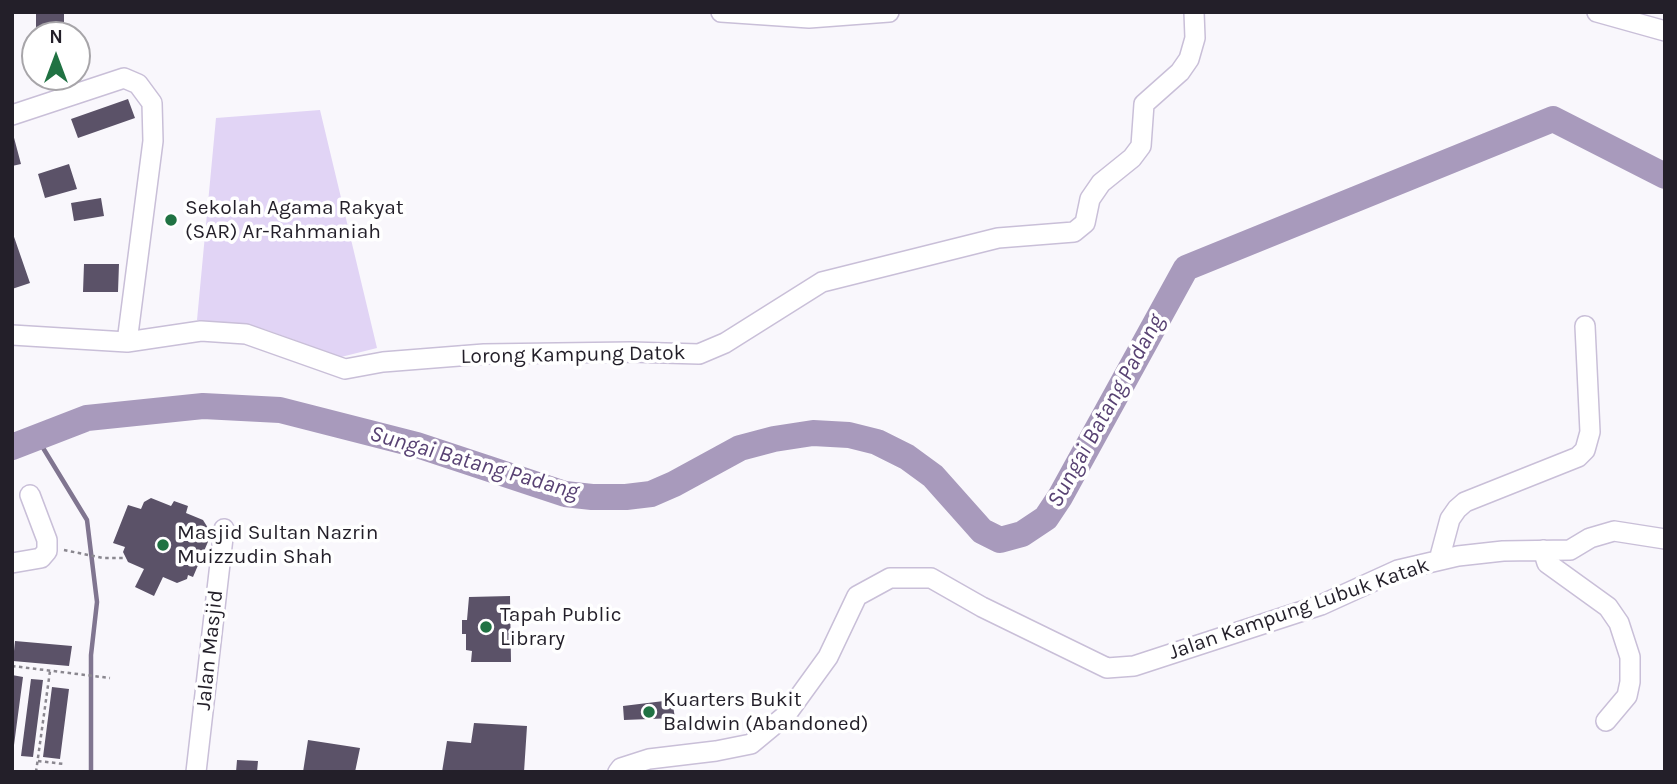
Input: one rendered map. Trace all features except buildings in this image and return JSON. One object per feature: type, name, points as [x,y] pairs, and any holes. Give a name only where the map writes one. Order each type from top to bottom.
[{"type":"street","points":[[721,12],[809,18],[889,12]]},
{"type":"street","name":"Lorong Kampung Datok","points":[[12,335],[127,342],[201,331],[246,334],[345,369],[383,362],[484,354],[699,354],[725,343],[822,282],[998,238],[1074,232],[1085,223],[1090,199],[1101,183],[1132,158],[1141,146],[1144,104],[1180,72],[1189,59],[1196,28],[1194,12]]},
{"type":"street","points":[[1597,12],[1665,31]]},
{"type":"street","points":[[12,115],[124,78],[138,84],[152,103],[153,141],[127,342]]},
{"type":"street","points":[[1439,560],[1450,519],[1465,502],[1578,457],[1585,450],[1590,432],[1585,326]]},
{"type":"street","points":[[12,563],[41,558],[47,551],[47,540],[30,495]]},
{"type":"street","name":"Jalan Masjid","points":[[196,772],[224,529]]},
{"type":"street","name":"Jalan Kampung Lubuk Katak","points":[[618,772],[621,768],[649,759],[751,744],[786,715],[828,657],[857,596],[890,578],[931,578],[982,607],[1107,668],[1134,667],[1321,605],[1398,570],[1439,560],[1503,551],[1570,550],[1590,538],[1614,531],[1665,539]]},
{"type":"street","points":[[1543,550],[1547,563],[1608,607],[1622,631],[1630,657],[1630,682],[1627,696],[1606,720]]},
{"type":"path","points":[[83,554],[103,558],[126,558]]},
{"type":"path","points":[[12,666],[110,678]]},
{"type":"path","points":[[36,772],[50,670]]},
{"type":"path","points":[[38,761],[64,764]]},
{"type":"shaded area","points":[[320,110],[377,348],[341,357],[264,329],[197,320],[216,118]]},
{"type":"waterway","name":"Sungai Batang Padang","points":[[12,447],[87,418],[203,406],[280,410],[417,445],[565,494],[626,497],[651,494],[740,448],[813,433],[849,435],[877,442],[907,457],[933,476],[982,531],[1000,540],[1022,534],[1046,518],[1186,268],[1553,119],[1665,176]]},
{"type":"waterway","points":[[37,438],[87,520],[97,602],[91,655],[91,772]]},
{"type":"place","name":"Sekolah Agama Rakyat (SAR) Ar-Rahmaniah","points":[[171,220]]},
{"type":"place","name":"Masjid Sultan Nazrin Muizzudin Shah","points":[[163,545]]},
{"type":"place","name":"Tapah Public Library","points":[[486,627]]},
{"type":"place","name":"Kuarters Bukit Baldwin (Abandoned)","points":[[649,712]]}]
